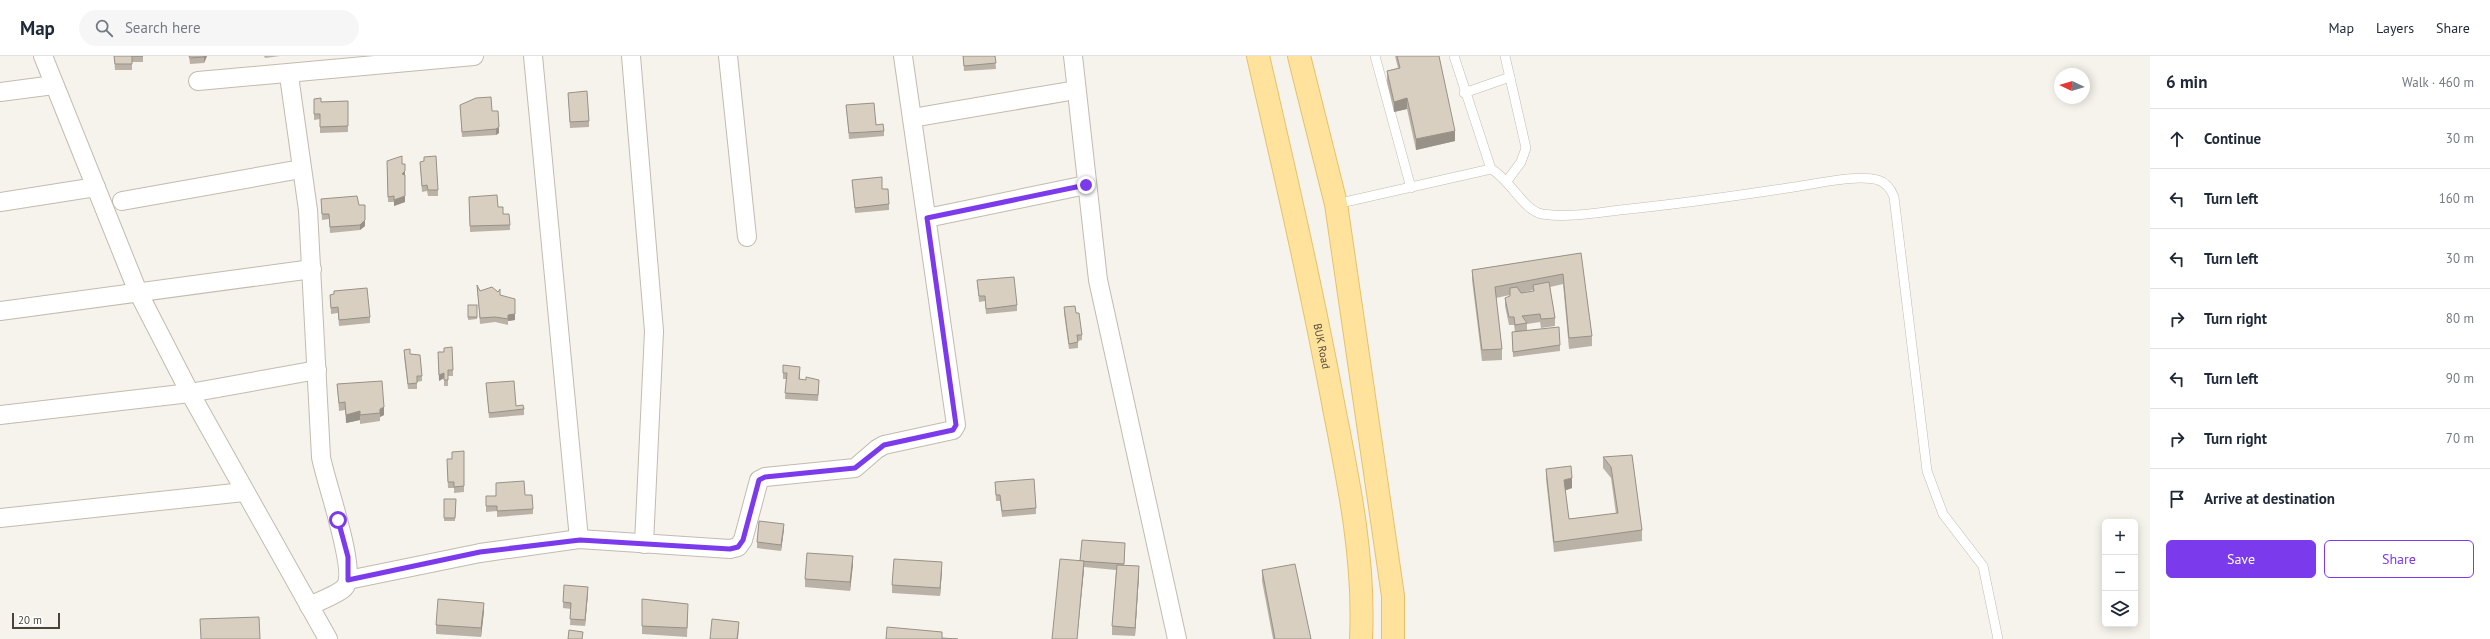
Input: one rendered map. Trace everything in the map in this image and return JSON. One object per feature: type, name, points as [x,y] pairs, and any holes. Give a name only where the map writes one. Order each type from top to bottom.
[{"type":"main road","name":"BUK Road","points":[[1258,56],[1311,285],[1349,487],[1359,569],[1361,639]]},
{"type":"main road","points":[[1299,56],[1336,204],[1393,596],[1393,639]]},
{"type":"street","points":[[43,56],[138,292],[190,394],[328,639]]},
{"type":"street","points":[[198,81],[474,56]]},
{"type":"street","points":[[533,56],[580,540]]},
{"type":"street","points":[[630,56],[654,331],[644,544]]},
{"type":"street","points":[[728,56],[747,237]]},
{"type":"street","points":[[348,580],[480,552],[580,540],[730,549],[738,547],[743,540],[759,480],[765,477],[855,468],[884,445],[953,430],[956,425],[903,56]]},
{"type":"street","points":[[1073,56],[1086,185],[1098,280],[1176,639]]},
{"type":"street","points":[[291,73],[290,83],[308,210],[321,457],[325,480],[348,557],[348,580],[344,588],[309,606]]},
{"type":"street","points":[[0,92],[54,85]]},
{"type":"street","points":[[912,118],[1076,90]]},
{"type":"street","points":[[122,201],[301,169]]},
{"type":"street","points":[[927,218],[1086,185]]},
{"type":"street","points":[[0,202],[96,187]]},
{"type":"street","points":[[0,311],[312,269]]},
{"type":"street","points":[[0,415],[190,394],[317,370]]},
{"type":"street","points":[[0,518],[244,492]]},
{"type":"lane","points":[[1375,56],[1411,188]]},
{"type":"lane","points":[[1454,56],[1464,93],[1491,169],[1507,180],[1530,208],[1541,213],[1565,216],[1700,202],[1838,180],[1877,180],[1890,187],[1894,197],[1927,471],[1943,514],[1982,566],[1998,639]]},
{"type":"lane","points":[[1505,56],[1526,148],[1522,162],[1507,180]]},
{"type":"lane","points":[[1464,93],[1510,78]]},
{"type":"lane","points":[[1336,204],[1491,169]]},
{"type":"building","points":[[114,56],[132,56],[132,64],[115,64]]},
{"type":"building","points":[[189,56],[204,56],[204,57],[190,58]]},
{"type":"building","points":[[963,56],[995,56],[996,63],[964,66]]},
{"type":"building","points":[[1397,56],[1439,56],[1455,131],[1416,139],[1407,98],[1394,102],[1387,71],[1400,68]]},
{"type":"building","points":[[587,91],[589,121],[570,122],[568,93]]},
{"type":"building","points":[[491,97],[492,111],[498,111],[499,127],[496,129],[462,132],[460,105],[476,98]]},
{"type":"building","points":[[321,98],[321,102],[348,101],[348,126],[320,127],[320,114],[314,114],[314,99]]},
{"type":"building","points":[[874,103],[876,125],[883,124],[884,131],[849,133],[846,105]]},
{"type":"building","points":[[402,156],[402,164],[405,164],[405,171],[402,174],[405,175],[405,196],[394,200],[394,196],[388,197],[387,161]]},
{"type":"building","points":[[436,156],[438,190],[428,190],[427,185],[422,186],[420,162],[424,161],[424,157]]},
{"type":"building","points":[[882,177],[882,189],[888,189],[889,204],[855,208],[852,180]]},
{"type":"building","points":[[497,195],[498,207],[503,207],[503,214],[509,214],[510,225],[470,226],[469,197]]},
{"type":"building","points":[[357,196],[359,205],[365,205],[365,220],[360,225],[330,227],[329,214],[322,214],[321,199]]},
{"type":"building","points":[[1581,253],[1592,336],[1569,338],[1563,274],[1495,287],[1502,349],[1482,350],[1472,270]]},
{"type":"building","points":[[1014,277],[1017,305],[986,309],[985,296],[979,296],[977,280]]},
{"type":"building","points":[[1549,282],[1555,318],[1541,319],[1540,314],[1522,316],[1527,323],[1515,325],[1514,317],[1509,317],[1505,298],[1510,296],[1510,288],[1517,287],[1521,293],[1534,291],[1533,285]]},
{"type":"building","points":[[477,285],[480,291],[492,287],[498,292],[500,289],[500,295],[515,299],[515,314],[508,315],[508,319],[495,317],[480,318]]},
{"type":"building","points":[[367,288],[370,317],[339,320],[338,307],[331,308],[330,295],[334,294],[334,291]]},
{"type":"building","points":[[468,305],[477,305],[477,317],[468,317]]},
{"type":"building","points":[[1075,306],[1076,313],[1079,313],[1082,335],[1077,335],[1078,342],[1069,344],[1064,307]]},
{"type":"building","points":[[1559,327],[1560,345],[1513,352],[1512,332]]},
{"type":"building","points":[[452,347],[453,370],[448,370],[448,380],[444,380],[444,373],[439,375],[438,352],[444,352],[444,348]]},
{"type":"building","points":[[410,349],[410,354],[420,355],[422,376],[417,376],[417,383],[408,384],[404,350]]},
{"type":"building","points":[[783,365],[800,367],[799,379],[806,380],[806,377],[819,380],[818,395],[785,393],[787,373],[783,373]]},
{"type":"building","points":[[382,381],[384,407],[380,409],[380,413],[360,415],[360,411],[346,415],[345,402],[339,403],[337,384]]},
{"type":"building","points":[[514,381],[516,406],[523,405],[524,409],[489,413],[486,383]]},
{"type":"building","points":[[464,451],[464,486],[454,487],[454,482],[448,482],[447,459],[452,459],[452,452]]},
{"type":"building","points":[[1632,455],[1642,530],[1554,542],[1546,469],[1571,466],[1572,478],[1564,480],[1569,519],[1618,513],[1611,467],[1603,457]]},
{"type":"building","points":[[1034,479],[1036,508],[1002,511],[1000,495],[996,495],[995,482]]},
{"type":"building","points":[[524,481],[525,495],[532,495],[533,509],[497,511],[497,506],[486,506],[486,496],[496,496],[496,483]]},
{"type":"building","points":[[444,499],[456,499],[455,518],[444,518]]},
{"type":"building","points":[[759,521],[784,524],[781,545],[757,542]]},
{"type":"building","points":[[1082,540],[1125,543],[1124,564],[1080,561]]},
{"type":"building","points":[[807,553],[853,556],[850,582],[805,579]]},
{"type":"building","points":[[894,559],[942,562],[940,588],[892,585]]},
{"type":"building","points":[[1060,559],[1084,561],[1077,639],[1052,639]]},
{"type":"building","points":[[1295,564],[1311,639],[1275,639],[1262,570]]},
{"type":"building","points":[[1117,565],[1139,566],[1135,628],[1112,626]]},
{"type":"building","points":[[564,585],[588,587],[585,620],[570,619],[571,603],[563,602]]},
{"type":"building","points":[[438,599],[484,603],[481,628],[436,625]]},
{"type":"building","points":[[642,599],[688,604],[687,628],[642,626]]},
{"type":"building","points":[[259,617],[260,639],[201,639],[200,619]]},
{"type":"building","points":[[712,619],[739,622],[737,639],[710,639]]},
{"type":"building","points":[[887,627],[942,632],[942,638],[958,639],[886,639]]},
{"type":"building","points":[[569,630],[583,632],[582,639],[568,639]]},
{"type":"route","points":[[338,520],[348,557],[348,580],[480,552],[580,540],[730,549],[738,547],[743,540],[759,480],[765,477],[855,468],[863,463],[877,449],[884,445],[953,430],[956,425],[927,218],[1086,185]]}]
